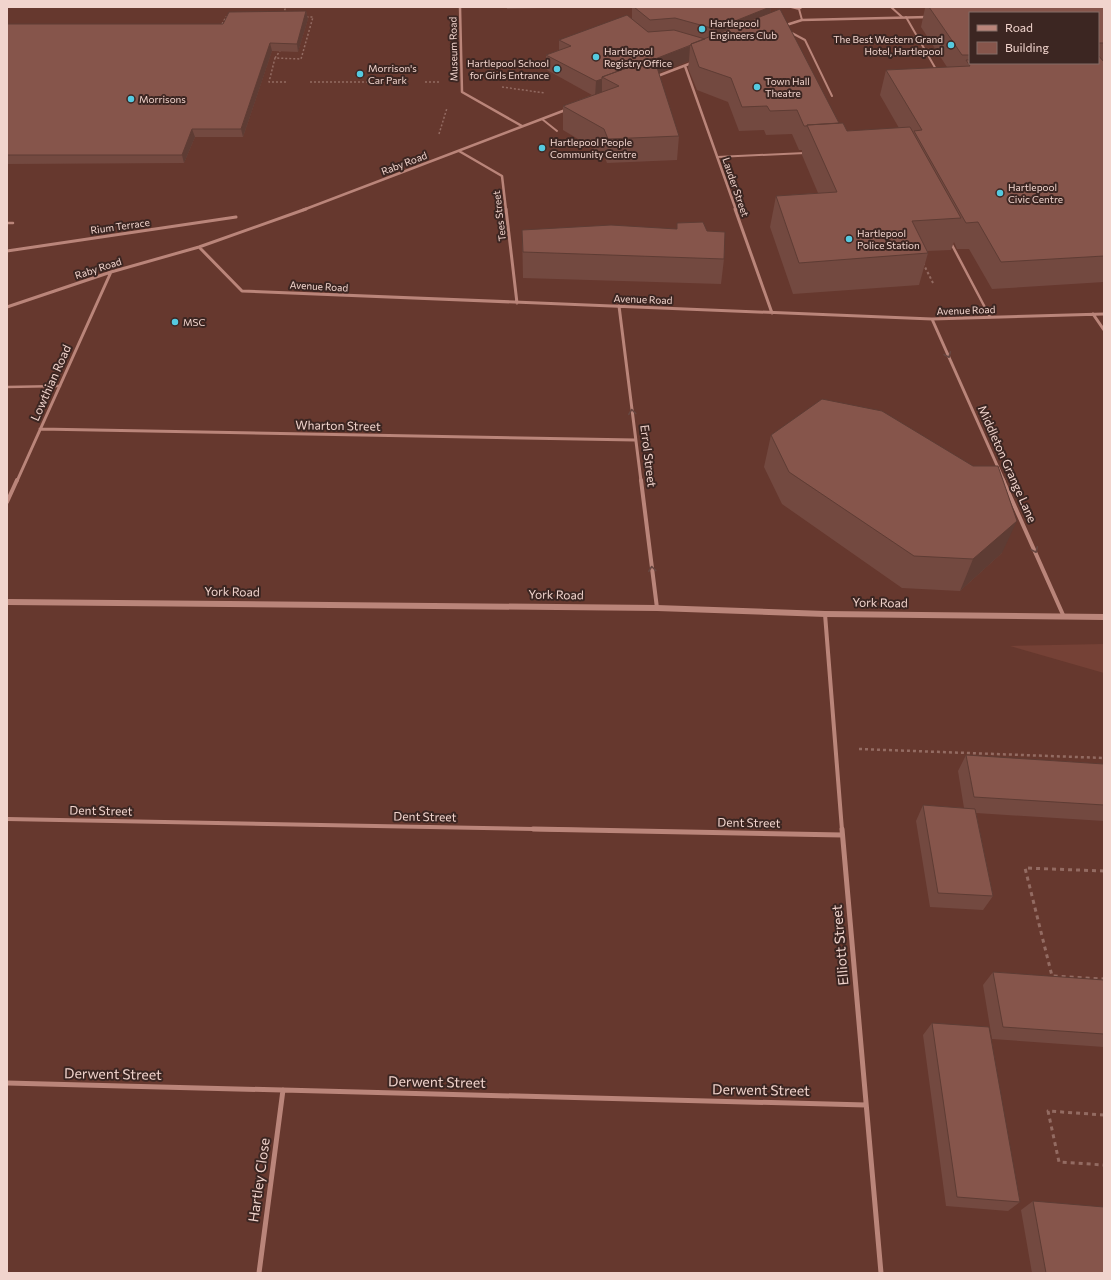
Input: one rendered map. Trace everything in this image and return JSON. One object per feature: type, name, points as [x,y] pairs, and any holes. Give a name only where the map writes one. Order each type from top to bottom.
[{"type":"main road","name":"York Road","points":[[7,602],[657,608],[826,614],[1104,617]]},
{"type":"street","name":"Museum Road","points":[[460,7],[462,92],[522,126]]},
{"type":"street","points":[[780,27],[802,20],[930,16]]},
{"type":"street","points":[[649,79],[698,60]]},
{"type":"street","name":"Lauder Street","points":[[685,66],[772,313]]},
{"type":"street","name":"Raby Road","points":[[7,307],[111,272],[199,247],[296,213],[570,109]]},
{"type":"street","name":"Tees Street","points":[[459,151],[502,176],[517,303]]},
{"type":"street","name":"Rium Terrace","points":[[7,251],[236,217]]},
{"type":"street","name":"Avenue Road","points":[[199,247],[242,291],[932,319],[1104,314]]},
{"type":"street","name":"Lowthian Road","points":[[7,502],[111,272]]},
{"type":"street","name":"Errol Street","points":[[619,306],[657,608]]},
{"type":"street","points":[[1094,314],[1104,330]]},
{"type":"street","name":"Middleton Grange Lane","points":[[932,319],[1064,617]]},
{"type":"street","name":"Wharton Street","points":[[40,429],[635,440]]},
{"type":"street","name":"Elliott Street","points":[[826,614],[842,835],[881,1273]]},
{"type":"street","name":"Dent Street","points":[[7,819],[842,835]]},
{"type":"street","name":"Derwent Street","points":[[7,1083],[866,1105]]},
{"type":"street","name":"Hartley Close","points":[[259,1273],[283,1090]]},
{"type":"lane","points":[[791,7],[799,9],[802,7]]},
{"type":"lane","points":[[892,7],[902,17]]},
{"type":"lane","points":[[799,9],[802,20]]},
{"type":"lane","points":[[906,17],[940,76]]},
{"type":"lane","points":[[780,27],[805,40],[832,96]]},
{"type":"lane","points":[[542,119],[557,131]]},
{"type":"lane","points":[[717,157],[805,152]]},
{"type":"lane","points":[[7,224],[13,223]]},
{"type":"lane","points":[[949,240],[990,317]]},
{"type":"lane","points":[[7,386],[60,386]]},
{"type":"path","points":[[282,17],[286,7]]},
{"type":"path","points":[[229,24],[222,24],[226,17],[233,17]]},
{"type":"path","points":[[275,58],[301,58],[313,17],[305,17]]},
{"type":"path","points":[[280,51],[275,58],[269,82],[286,82]]},
{"type":"path","points":[[310,82],[401,82]]},
{"type":"path","points":[[497,87],[544,93]]},
{"type":"path","points":[[438,139],[449,102]]},
{"type":"path","points":[[920,258],[933,283]]},
{"type":"path","points":[[854,749],[1104,758]]},
{"type":"path","points":[[1104,872],[1025,868],[1052,976],[1104,979]]},
{"type":"path","points":[[1104,1115],[1048,1110],[1059,1162],[1104,1165]]},
{"type":"shaded area","points":[[1104,644],[1104,673],[1010,646]]},
{"type":"building","points":[[634,7],[770,7],[715,29],[675,18],[650,20]]},
{"type":"building","points":[[929,7],[1104,7],[1104,43],[1099,43],[1099,12],[969,12],[969,55],[962,55]]},
{"type":"building","points":[[780,9],[839,123],[804,126],[797,110],[770,111],[767,106],[742,107],[731,78],[699,67],[691,44]]},
{"type":"building","name":"Morrisons","points":[[306,11],[297,44],[270,43],[241,129],[192,129],[182,155],[7,155],[7,24],[223,24],[229,12]]},
{"type":"building","points":[[627,15],[648,32],[674,30],[705,39],[655,59],[651,58],[602,77],[602,79],[596,81],[546,55],[571,46],[559,40]]},
{"type":"building","name":"Hartlepool Civic Centre","points":[[1099,56],[1104,62],[1104,256],[1001,262],[978,222],[966,223],[914,131],[922,130],[886,70],[970,66],[966,60],[969,60],[969,64],[1099,64]]},
{"type":"building","points":[[654,58],[679,136],[608,139],[604,129],[563,106],[619,86],[602,77]]},
{"type":"building","points":[[843,123],[847,131],[910,127],[961,218],[912,221],[928,253],[799,263],[776,196],[837,192],[807,125]]},
{"type":"building","points":[[703,222],[707,231],[725,232],[724,259],[523,252],[522,230],[611,225],[677,229],[677,223]]},
{"type":"building","points":[[822,399],[882,411],[973,466],[998,466],[1017,521],[973,559],[914,556],[789,472],[771,435]]},
{"type":"building","points":[[966,755],[1104,764],[1104,805],[974,797]]},
{"type":"building","points":[[923,805],[975,809],[993,896],[938,893]]},
{"type":"building","points":[[993,972],[1104,980],[1104,1034],[1003,1027]]},
{"type":"building","points":[[932,1023],[989,1027],[1020,1202],[957,1197]]},
{"type":"building","points":[[1033,1201],[1104,1207],[1104,1273],[1046,1273]]},
{"type":"place","name":"Hartlepool Engineers Club","points":[[702,29]]},
{"type":"place","name":"The Best Western Grand Hotel, Hartlepool","points":[[951,45]]},
{"type":"place","name":"Hartlepool Registry Office","points":[[596,57]]},
{"type":"place","name":"Hartlepool School for Girls Entrance","points":[[557,69]]},
{"type":"place","name":"Morrison's Car Park","points":[[360,74]]},
{"type":"place","name":"Town Hall Theatre","points":[[757,87]]},
{"type":"place","name":"Morrisons","points":[[131,99]]},
{"type":"place","name":"Hartlepool People Community Centre","points":[[542,148]]},
{"type":"place","name":"Hartlepool Civic Centre","points":[[1000,193]]},
{"type":"place","name":"Hartlepool Police Station","points":[[849,239]]},
{"type":"place","name":"MSC","points":[[175,322]]}]
